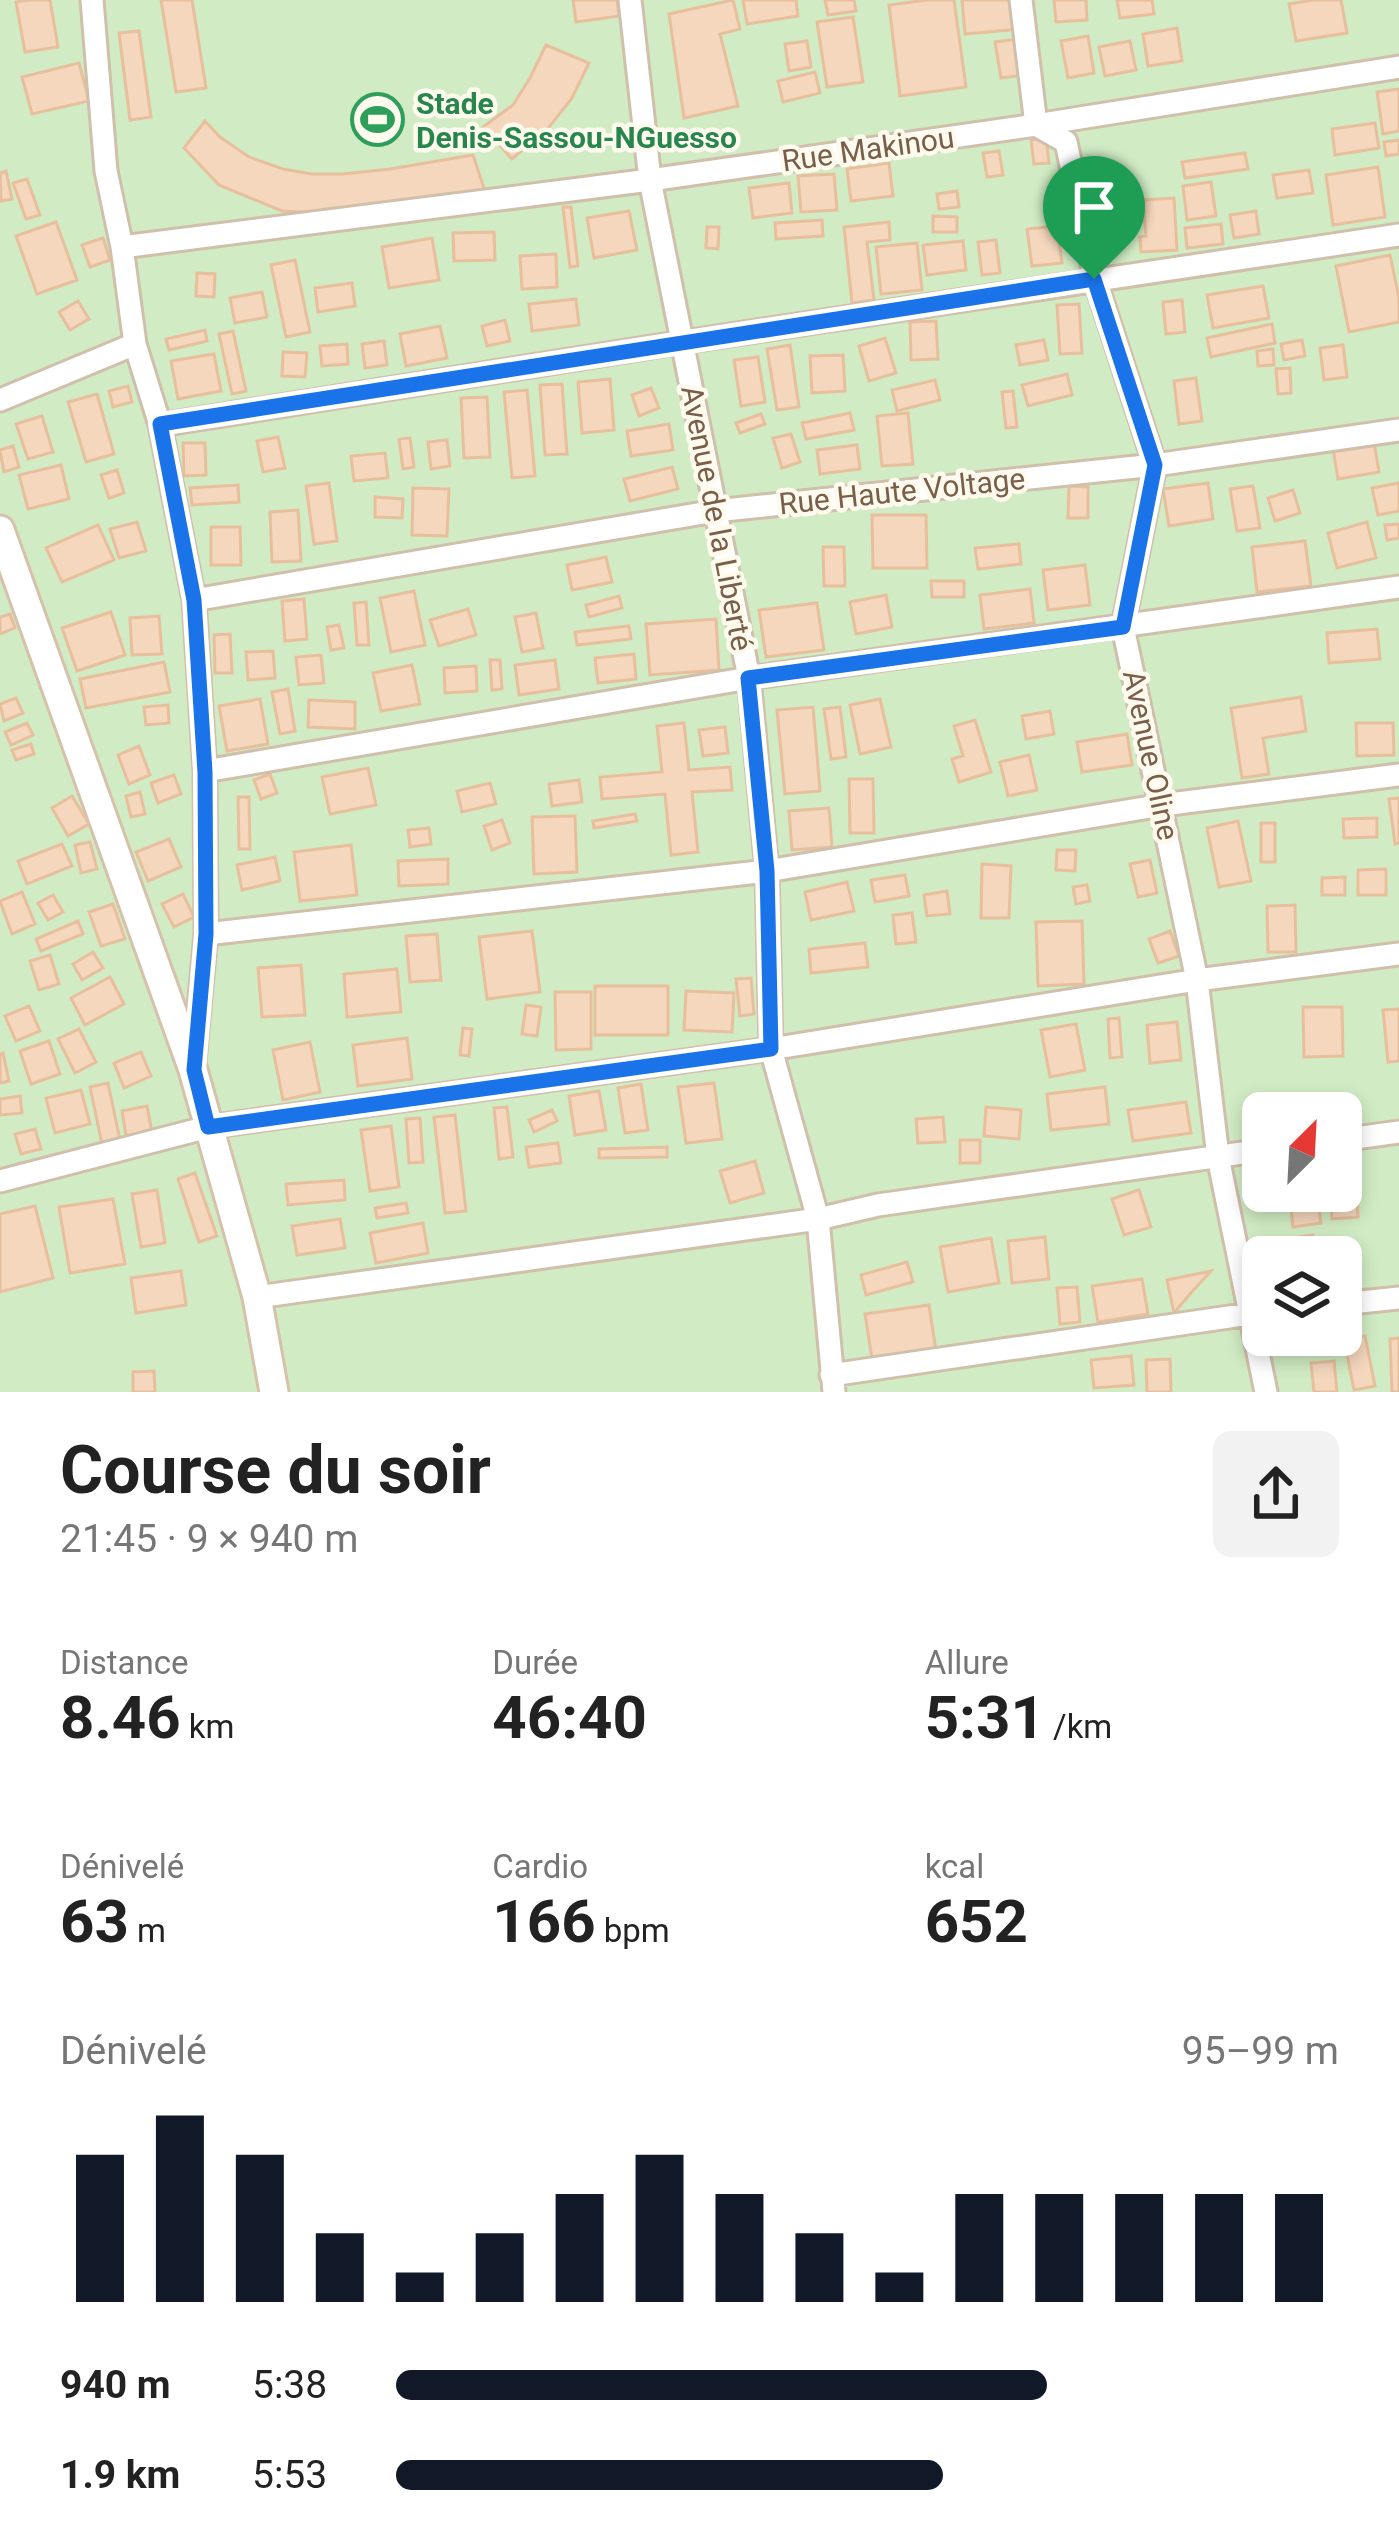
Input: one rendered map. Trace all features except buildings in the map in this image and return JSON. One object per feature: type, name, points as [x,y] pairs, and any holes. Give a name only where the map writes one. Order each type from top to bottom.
[{"type":"main road","points":[[0,530],[194,1070],[257,1297],[274,1392]]},
{"type":"street","points":[[92,0],[106,171],[135,344],[160,424],[194,600],[205,772],[206,934],[194,1070]]},
{"type":"street","name":"Avenue de la Liberté","points":[[630,0],[650,180],[748,678],[767,871],[771,1049],[818,1219],[833,1383]]},
{"type":"street","points":[[1021,0],[1036,125]]},
{"type":"street","name":"Rue Makinou","points":[[122,247],[650,180],[1399,67]]},
{"type":"street","name":"Avenue Oline","points":[[1036,125],[1066,142],[1094,279],[1155,465],[1123,627],[1197,980],[1218,1156],[1242,1255]]},
{"type":"street","points":[[160,424],[1399,236]]},
{"type":"street","points":[[0,400],[135,344]]},
{"type":"street","name":"Rue Haute Voltage","points":[[194,600],[715,511],[1155,465],[1399,430]]},
{"type":"street","points":[[205,772],[748,678],[1399,587]]},
{"type":"street","points":[[206,934],[767,871],[1162,805],[1399,775]]},
{"type":"street","points":[[0,1181],[208,1127],[771,1049],[1197,980],[1399,954]]},
{"type":"street","points":[[1362,1137],[1399,1132]]},
{"type":"street","points":[[257,1297],[818,1219],[878,1205],[1242,1153]]},
{"type":"street","points":[[1362,1302],[1399,1298]]},
{"type":"street","points":[[833,1383],[1242,1315]]},
{"type":"street","name":"Avenue Oline","points":[[1261,1356],[1266,1392]]},
{"type":"green space","points":[[0,0],[1399,0],[1399,1392],[0,1392]]},
{"type":"place","name":"Stade Denis-Sassou-NGuesso","points":[[377,120]]},
{"type":"route","points":[[1094,279],[1155,465],[1123,627],[748,678],[767,871],[771,1049],[208,1127],[194,1070],[206,934],[205,772],[194,600],[160,424],[1094,279]]}]
